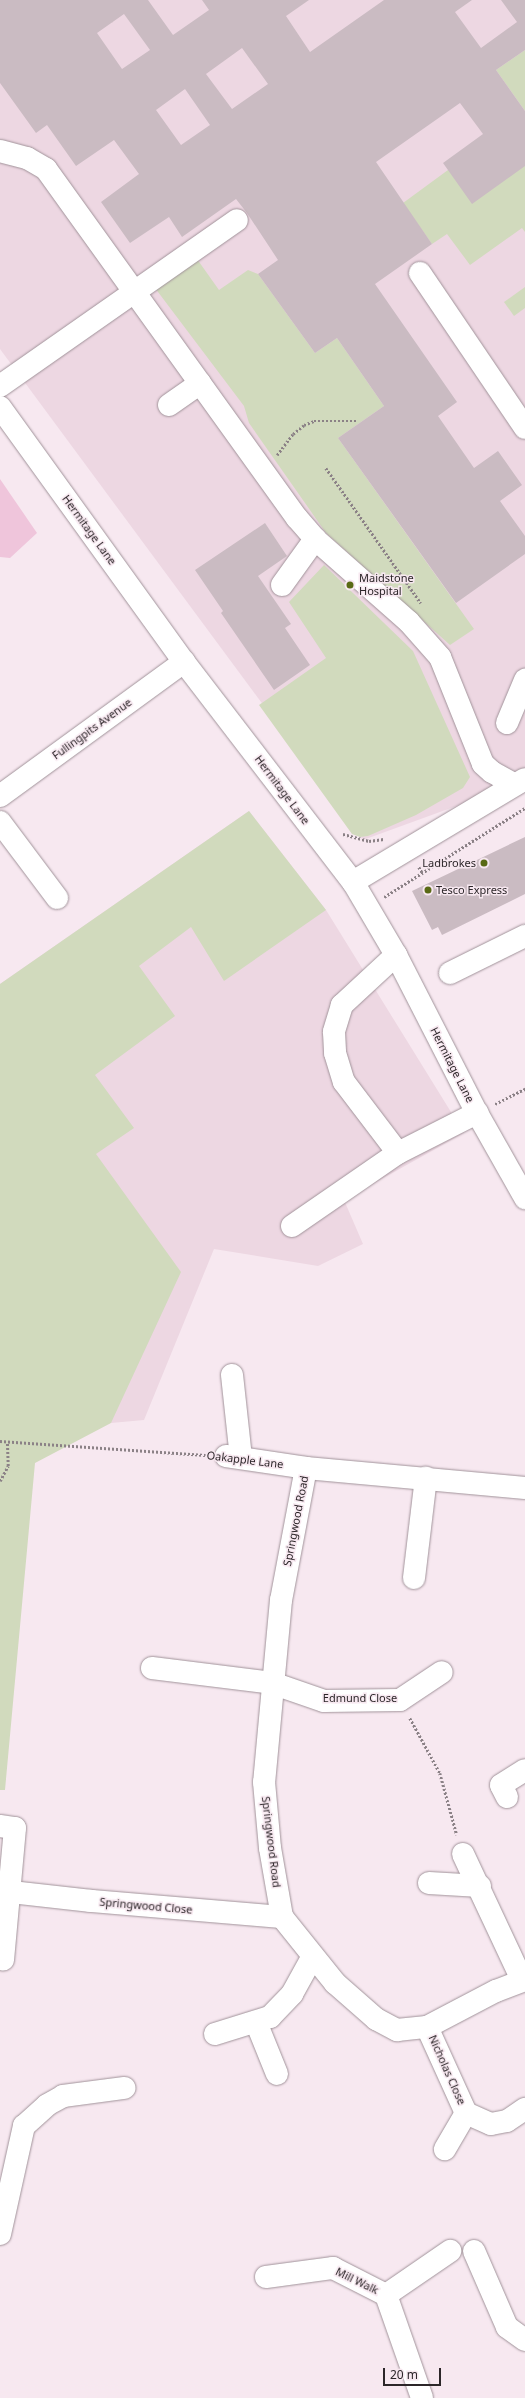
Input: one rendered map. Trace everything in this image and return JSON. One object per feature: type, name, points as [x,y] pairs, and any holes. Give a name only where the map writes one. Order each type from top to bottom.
[{"type":"street","points":[[0,151],[26,158],[46,170],[297,518],[315,539],[426,639],[440,657],[483,764],[492,772],[520,782]]},
{"type":"street","points":[[0,386],[134,291],[238,220]]},
{"type":"street","points":[[420,273],[525,428]]},
{"type":"street","points":[[169,405],[200,383]]},
{"type":"street","name":"Hermitage Lane","points":[[0,407],[184,662],[353,882],[396,955],[477,1113],[525,1198]]},
{"type":"street","points":[[282,585],[315,539]]},
{"type":"street","name":"Fullingpits Avenue","points":[[0,796],[184,662]]},
{"type":"street","points":[[507,722],[525,680]]},
{"type":"street","points":[[353,882],[520,782]]},
{"type":"street","points":[[0,822],[57,898]]},
{"type":"street","points":[[450,973],[525,936]]},
{"type":"street","points":[[396,955],[342,1005],[334,1032],[335,1053],[344,1082],[398,1153]]},
{"type":"street","points":[[292,1226],[360,1176],[398,1153],[477,1113]]},
{"type":"street","points":[[232,1375],[234,1457]]},
{"type":"street","name":"Oakapple Lane","points":[[234,1457],[306,1468],[525,1488]]},
{"type":"street","name":"Springwood Road","points":[[306,1468],[281,1600],[272,1683],[264,1782],[270,1848],[282,1917],[335,1983],[376,2019],[397,2030],[427,2027],[496,1991],[524,1980]]},
{"type":"street","points":[[414,1578],[426,1478]]},
{"type":"street","name":"Edmund Close","points":[[152,1668],[272,1683],[324,1701],[400,1700],[442,1672]]},
{"type":"street","points":[[507,1797],[501,1785],[525,1770]]},
{"type":"street","points":[[0,1826],[15,1828],[11,1892],[3,1960]]},
{"type":"street","points":[[462,1854],[480,1886],[524,1980]]},
{"type":"street","points":[[429,1883],[480,1886]]},
{"type":"street","name":"Springwood Close","points":[[11,1892],[91,1902],[282,1917]]},
{"type":"street","points":[[215,2034],[270,2017],[292,1994],[313,1956]]},
{"type":"street","points":[[256,2022],[277,2074]]},
{"type":"street","name":"Nicholas Close","points":[[427,2027],[466,2113],[491,2124],[507,2121],[525,2109]]},
{"type":"street","points":[[0,2234],[24,2126],[47,2105],[62,2096],[124,2088]]},
{"type":"street","name":"Nicholas Close","points":[[444,2149],[466,2113]]},
{"type":"street","points":[[386,2295],[450,2251]]},
{"type":"street","points":[[474,2251],[507,2327],[525,2340]]},
{"type":"street","name":"Mill Walk","points":[[266,2277],[333,2268],[386,2295],[422,2398]]},
{"type":"path","points":[[275,459],[293,434],[304,425],[314,421],[356,421]]},
{"type":"path","points":[[326,468],[424,607]]},
{"type":"path","points":[[369,907],[525,808]]},
{"type":"path","points":[[341,833],[351,838],[369,841],[384,838],[409,849],[422,872]]},
{"type":"path","points":[[477,1113],[525,1089]]},
{"type":"path","name":"Oakapple Lane","points":[[0,1442],[234,1457]]},
{"type":"path","points":[[0,1481],[8,1466],[7,1442]]},
{"type":"path","points":[[400,1700],[440,1773],[462,1854]]},
{"type":"shaded area","name":"Maidstone Hospital","points":[[0,0],[525,0],[525,781],[363,840],[0,349]]},
{"type":"shaded area","points":[[0,479],[37,533],[10,558],[0,557]]},
{"type":"shaded area","points":[[249,811],[326,910],[464,1133],[344,1200],[363,1244],[318,1266],[214,1249],[144,1420],[111,1423],[0,1271],[0,984]]},
{"type":"green space","points":[[525,50],[525,111],[496,70]]},
{"type":"green space","points":[[525,166],[525,232],[522,228],[470,265],[447,234],[432,244],[403,203],[448,170]]},
{"type":"green space","points":[[197,259],[219,290],[248,270],[258,274],[315,353],[337,338],[384,406],[338,438],[474,629],[450,645],[326,533],[249,423],[244,406],[155,288]]},
{"type":"green space","points":[[525,287],[525,308],[514,316],[504,302]]},
{"type":"green space","points":[[324,565],[413,651],[470,777],[463,788],[416,815],[368,836],[360,837],[352,834],[259,705],[326,658],[289,602]]},
{"type":"green space","points":[[249,811],[326,910],[224,981],[191,927],[139,966],[175,1016],[95,1075],[134,1128],[96,1154],[181,1272],[111,1423],[35,1463],[5,1790],[0,1790],[0,984]]},
{"type":"building","name":"Maidstone Hospital","points":[[0,0],[148,0],[173,35],[209,10],[202,0],[309,0],[286,16],[310,52],[384,0],[472,0],[455,12],[481,48],[517,22],[501,0],[525,0],[525,50],[496,70],[525,111],[525,166],[472,204],[443,163],[483,134],[460,103],[376,162],[432,244],[375,284],[457,402],[438,416],[474,468],[498,451],[522,485],[500,501],[525,536],[525,554],[456,603],[338,438],[384,406],[337,338],[315,353],[258,274],[278,260],[236,199],[182,237],[169,217],[130,243],[101,202],[139,174],[114,140],[76,166],[47,125],[36,133],[0,83]],"holes":[[[124,14],[150,50],[122,69],[97,33]],[[242,48],[268,84],[232,109],[206,74]],[[185,89],[210,125],[181,145],[156,110]]]},
{"type":"building","points":[[265,523],[287,556],[258,576],[291,624],[285,628],[310,665],[274,690],[221,613],[223,611],[195,570]]},
{"type":"building","points":[[525,837],[525,894],[442,935],[438,927],[432,930],[412,891]]},
{"type":"place","name":"Maidstone Hospital","points":[[350,585]]},
{"type":"place","name":"Ladbrokes","points":[[484,863]]},
{"type":"place","name":"Tesco Express","points":[[428,890]]}]
